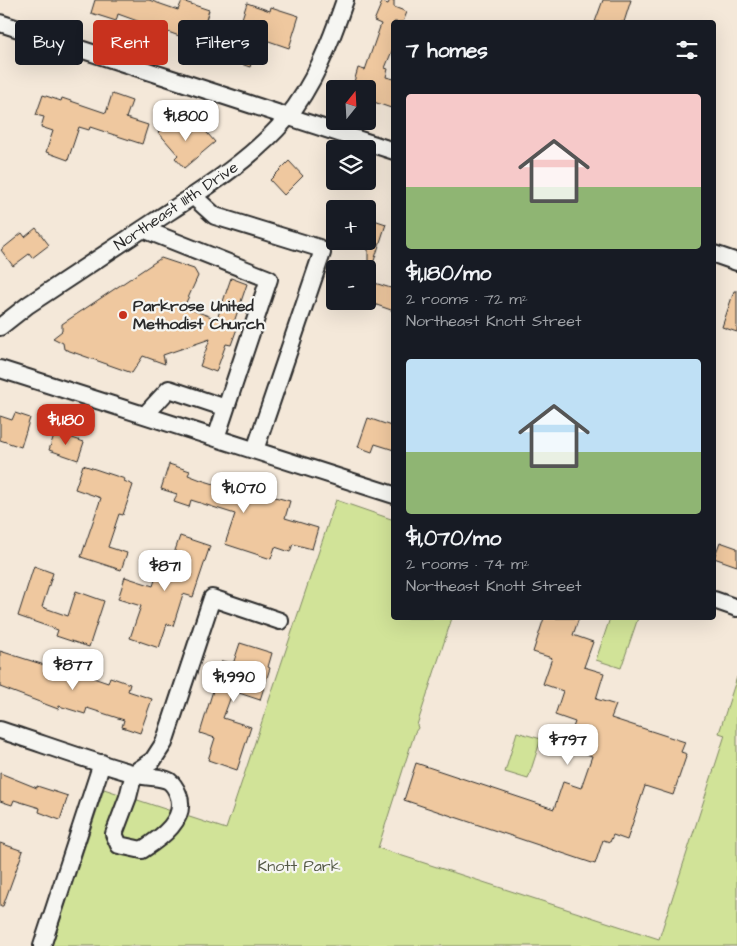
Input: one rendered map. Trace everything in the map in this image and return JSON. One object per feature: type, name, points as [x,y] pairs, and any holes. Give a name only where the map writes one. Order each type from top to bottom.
[{"type":"street","name":"Northeast 111th Drive","points":[[0,327],[28,305],[193,196],[264,142],[287,117],[316,70],[345,0]]},
{"type":"street","points":[[0,23],[391,150]]},
{"type":"street","points":[[193,196],[215,216],[319,248],[322,253],[255,450]]},
{"type":"street","points":[[143,229],[269,279],[216,438]]},
{"type":"street","points":[[716,255],[737,262]]},
{"type":"street","points":[[0,369],[391,494]]},
{"type":"street","points":[[145,415],[169,389],[226,408]]},
{"type":"street","points":[[0,730],[134,773],[170,782],[177,791],[180,800],[179,810],[173,825],[162,837],[142,850],[119,845],[114,834],[134,773],[153,760],[164,743],[212,598],[280,621]]},
{"type":"street","points":[[716,601],[737,608]]},
{"type":"street","points":[[42,946],[102,763]]},
{"type":"green space","name":"Knott Park","points":[[336,500],[391,519],[391,620],[451,620],[378,848],[659,939],[725,735],[719,733],[737,677],[737,946],[52,946],[104,789],[226,829]]},
{"type":"green space","points":[[609,620],[637,620],[621,668],[596,660]]},
{"type":"green space","points":[[517,732],[541,739],[528,779],[505,772]]},
{"type":"building","points":[[95,0],[149,0],[178,10],[182,1],[209,10],[206,20],[178,20],[178,36],[168,32],[168,20],[135,20],[118,14],[116,20],[113,20],[91,13]]},
{"type":"building","points":[[390,0],[394,0],[394,7],[407,12],[404,20],[391,20],[391,53],[385,68],[388,69],[386,77],[391,78],[391,108],[376,103],[376,80],[355,80],[358,68],[365,70],[381,24],[374,21],[382,2],[388,4]]},
{"type":"building","points":[[603,0],[631,0],[625,20],[596,20]]},
{"type":"building","points":[[247,3],[270,11],[271,7],[299,16],[289,48],[268,41],[268,20],[242,20]]},
{"type":"building","points":[[112,94],[132,101],[126,118],[148,125],[142,144],[90,127],[89,130],[79,127],[68,160],[46,152],[53,131],[41,127],[44,117],[36,115],[43,95],[61,101],[62,98],[106,113]]},
{"type":"building","points":[[175,118],[190,135],[201,126],[215,142],[184,168],[175,158],[178,155],[158,132]]},
{"type":"building","points":[[289,161],[303,176],[284,195],[270,180]]},
{"type":"building","points":[[376,221],[386,224],[374,260],[368,260],[368,250],[376,250]]},
{"type":"building","points":[[36,228],[49,245],[32,258],[29,254],[13,266],[1,250],[22,233],[25,237]]},
{"type":"building","name":"Parkrose United Methodist Church","points":[[161,258],[194,269],[198,276],[184,307],[217,319],[231,278],[247,284],[233,325],[238,326],[231,345],[226,344],[216,372],[200,366],[210,339],[163,355],[165,364],[143,356],[132,373],[64,349],[63,343],[53,338],[62,331],[62,324]]},
{"type":"building","points":[[376,283],[391,288],[391,310],[376,305]]},
{"type":"building","points":[[734,291],[737,291],[737,332],[722,327]]},
{"type":"building","points":[[15,413],[30,418],[21,447],[0,440],[0,416],[12,420]]},
{"type":"building","points":[[368,418],[391,426],[391,449],[375,444],[372,452],[358,447]]},
{"type":"building","points":[[55,432],[84,442],[78,460],[49,450]]},
{"type":"building","points":[[169,464],[190,471],[188,475],[201,480],[247,494],[248,490],[290,501],[285,518],[318,528],[312,549],[293,544],[290,552],[275,547],[271,559],[225,544],[235,514],[191,500],[189,507],[174,502],[177,494],[161,489]]},
{"type":"building","points":[[83,465],[125,479],[124,481],[133,485],[123,515],[119,514],[108,547],[127,553],[121,570],[81,557],[101,498],[75,489]]},
{"type":"building","points":[[180,536],[210,546],[193,597],[183,594],[173,626],[167,624],[159,648],[130,638],[141,606],[118,599],[125,577],[153,586],[160,565],[169,568]]},
{"type":"building","points":[[720,542],[737,548],[737,566],[716,559]]},
{"type":"building","points":[[34,566],[53,573],[42,607],[68,616],[76,591],[104,601],[89,647],[56,636],[58,630],[18,616]]},
{"type":"building","points":[[543,620],[578,620],[573,635],[593,642],[584,667],[604,673],[596,699],[616,705],[611,718],[685,742],[681,752],[687,754],[673,795],[645,786],[627,840],[613,835],[610,842],[603,840],[595,864],[404,800],[416,763],[554,809],[563,782],[581,788],[592,756],[566,747],[575,722],[555,715],[563,691],[543,684],[552,658],[533,652]]},
{"type":"building","points":[[240,643],[272,653],[268,667],[270,668],[260,700],[233,691],[223,718],[251,727],[237,770],[208,760],[215,738],[200,733],[222,661],[233,664]]},
{"type":"building","points":[[0,651],[54,668],[55,665],[108,683],[110,677],[130,684],[128,691],[152,699],[140,733],[122,727],[124,720],[87,708],[85,714],[59,706],[58,709],[0,687]]},
{"type":"building","points":[[0,773],[37,788],[37,786],[68,796],[60,820],[39,812],[40,808],[14,800],[12,805],[0,801]]},
{"type":"building","points":[[0,843],[23,851],[3,906],[0,906]]},
{"type":"place","name":"Parkrose United Methodist Church","points":[[123,315]]}]
